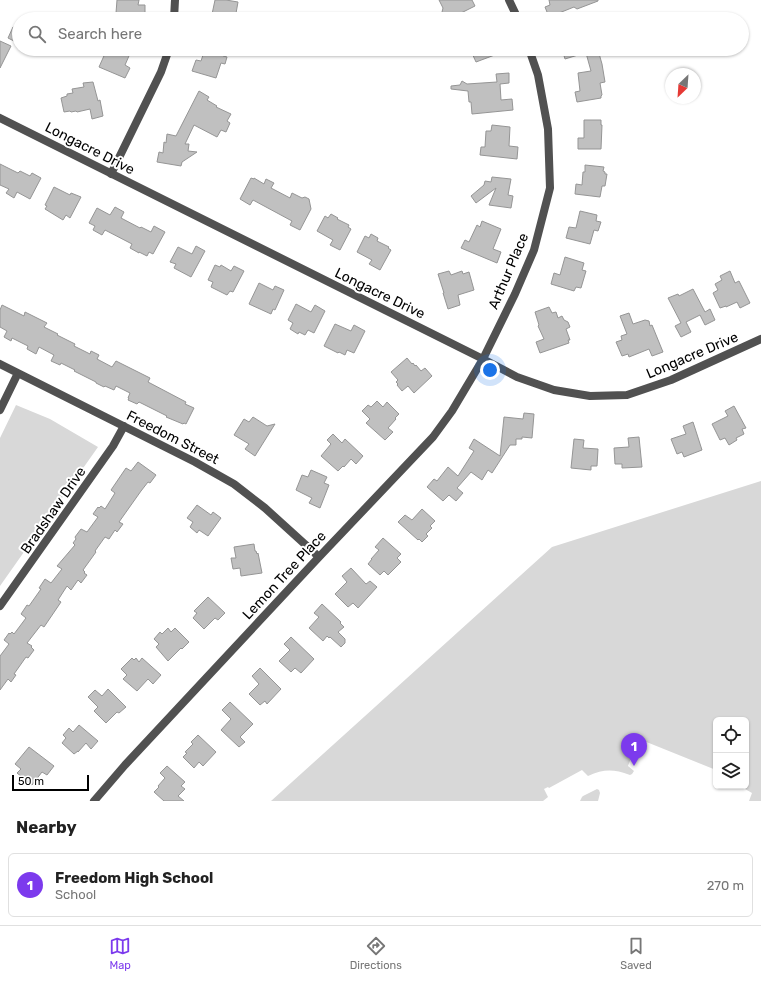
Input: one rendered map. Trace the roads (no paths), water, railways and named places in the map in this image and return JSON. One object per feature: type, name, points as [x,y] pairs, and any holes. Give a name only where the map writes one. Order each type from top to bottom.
[{"type":"street","points":[[174,12],[175,0]]},
{"type":"street","points":[[509,0],[515,12]]},
{"type":"street","points":[[111,174],[166,56]]},
{"type":"street","name":"Arthur Place","points":[[482,359],[515,294],[534,250],[550,188],[548,129],[538,75],[531,56]]},
{"type":"street","name":"Longacre Drive","points":[[0,118],[517,377],[554,390],[590,396],[627,395],[671,380],[761,339]]},
{"type":"street","name":"Lemon Tree Place","points":[[94,801],[125,765],[433,437],[452,411],[482,359]]},
{"type":"street","name":"Freedom Street","points":[[0,364],[195,462],[234,484],[265,508],[319,557]]},
{"type":"street","points":[[0,410],[18,373]]},
{"type":"street","name":"Bradshaw Drive","points":[[0,606],[113,446],[124,426]]},
{"type":"place","name":"Freedom High School","points":[[634,766]]}]
